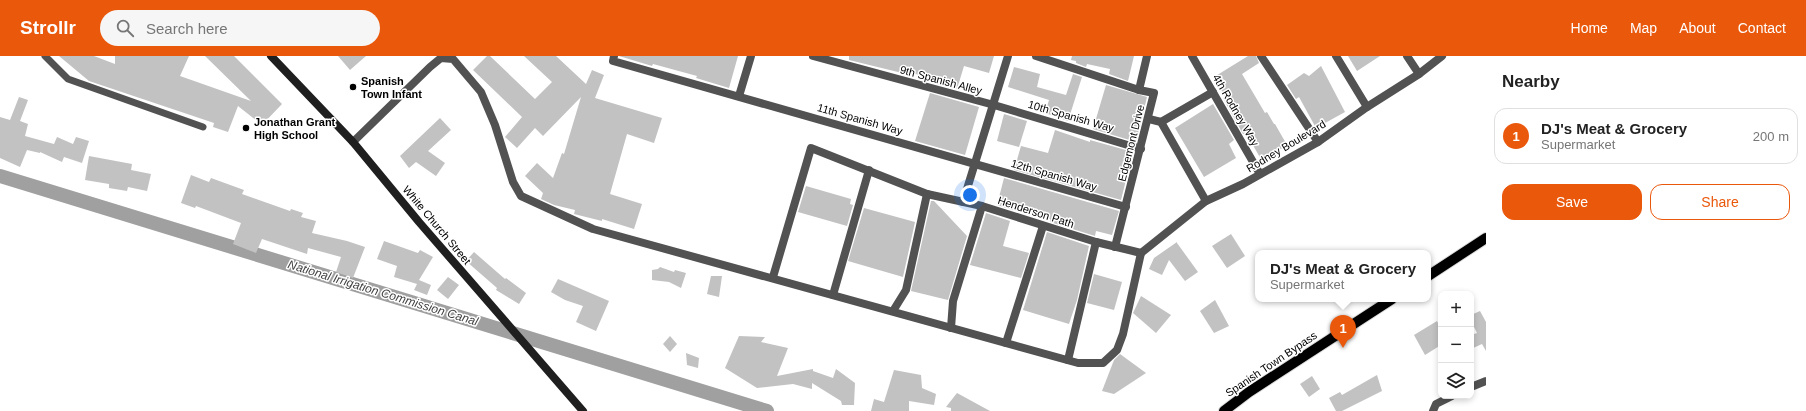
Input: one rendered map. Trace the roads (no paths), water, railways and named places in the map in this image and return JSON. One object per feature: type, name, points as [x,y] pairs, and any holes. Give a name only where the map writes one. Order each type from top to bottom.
[{"type":"main road","points":[[1431,274],[1486,238]]},
{"type":"main road","name":"Spanish Town Bypass","points":[[1224,411],[1249,392],[1387,302]]},
{"type":"street","name":"White Church Street","points":[[271,56],[353,142],[419,222],[583,411]]},
{"type":"street","points":[[739,96],[751,56]]},
{"type":"street","name":"9th Spanish Alley","points":[[813,56],[994,106]]},
{"type":"street","points":[[963,202],[994,106],[1008,56]]},
{"type":"street","points":[[1036,56],[1139,90]]},
{"type":"street","name":"Edgemont Drive","points":[[1115,247],[1149,120],[1154,93],[1139,90],[1147,56]]},
{"type":"street","name":"4th Rodney Way","points":[[1192,56],[1260,174]]},
{"type":"street","points":[[1261,56],[1318,142]]},
{"type":"street","points":[[1336,56],[1367,107]]},
{"type":"street","points":[[1407,56],[1419,74]]},
{"type":"street","name":"Rodney Boulevard","points":[[1142,253],[1206,201],[1260,174],[1318,142],[1367,107],[1419,74],[1442,56]]},
{"type":"street","points":[[353,142],[442,57],[453,59],[481,92],[495,125],[513,182],[521,196],[593,229],[1078,363],[1103,363],[1117,350],[1123,334],[1142,253]]},
{"type":"street","name":"11th Spanish Way","points":[[614,58],[739,96],[975,163]]},
{"type":"street","points":[[1149,120],[1161,122],[1213,92]]},
{"type":"street","name":"10th Spanish Way","points":[[994,106],[1141,148]]},
{"type":"street","points":[[1161,122],[1206,201]]},
{"type":"street","name":"Henderson Path","points":[[773,278],[811,148],[870,170],[927,194],[982,206],[1096,242],[1142,253]]},
{"type":"street","name":"12th Spanish Way","points":[[975,163],[1126,207]]},
{"type":"street","points":[[833,295],[870,170]]},
{"type":"street","points":[[893,311],[906,290],[927,194]]},
{"type":"street","points":[[951,328],[953,301],[982,206]]},
{"type":"street","points":[[1006,343],[1043,226]]},
{"type":"street","points":[[1068,360],[1096,242]]},
{"type":"street","points":[[1474,386],[1486,381]]},
{"type":"street","points":[[1433,411],[1436,404],[1446,399]]},
{"type":"lane","points":[[45,56],[68,79],[203,127]]},
{"type":"waterway","name":"National Irrigation Commission Canal","points":[[0,176],[767,411]]},
{"type":"place","name":"Spanish Town Infant","points":[[353,87]]},
{"type":"place","name":"Jonathan Grant High School","points":[[246,128]]},
{"type":"place","name":"DJ's Meat & Grocery","points":[[1343,348]]}]
